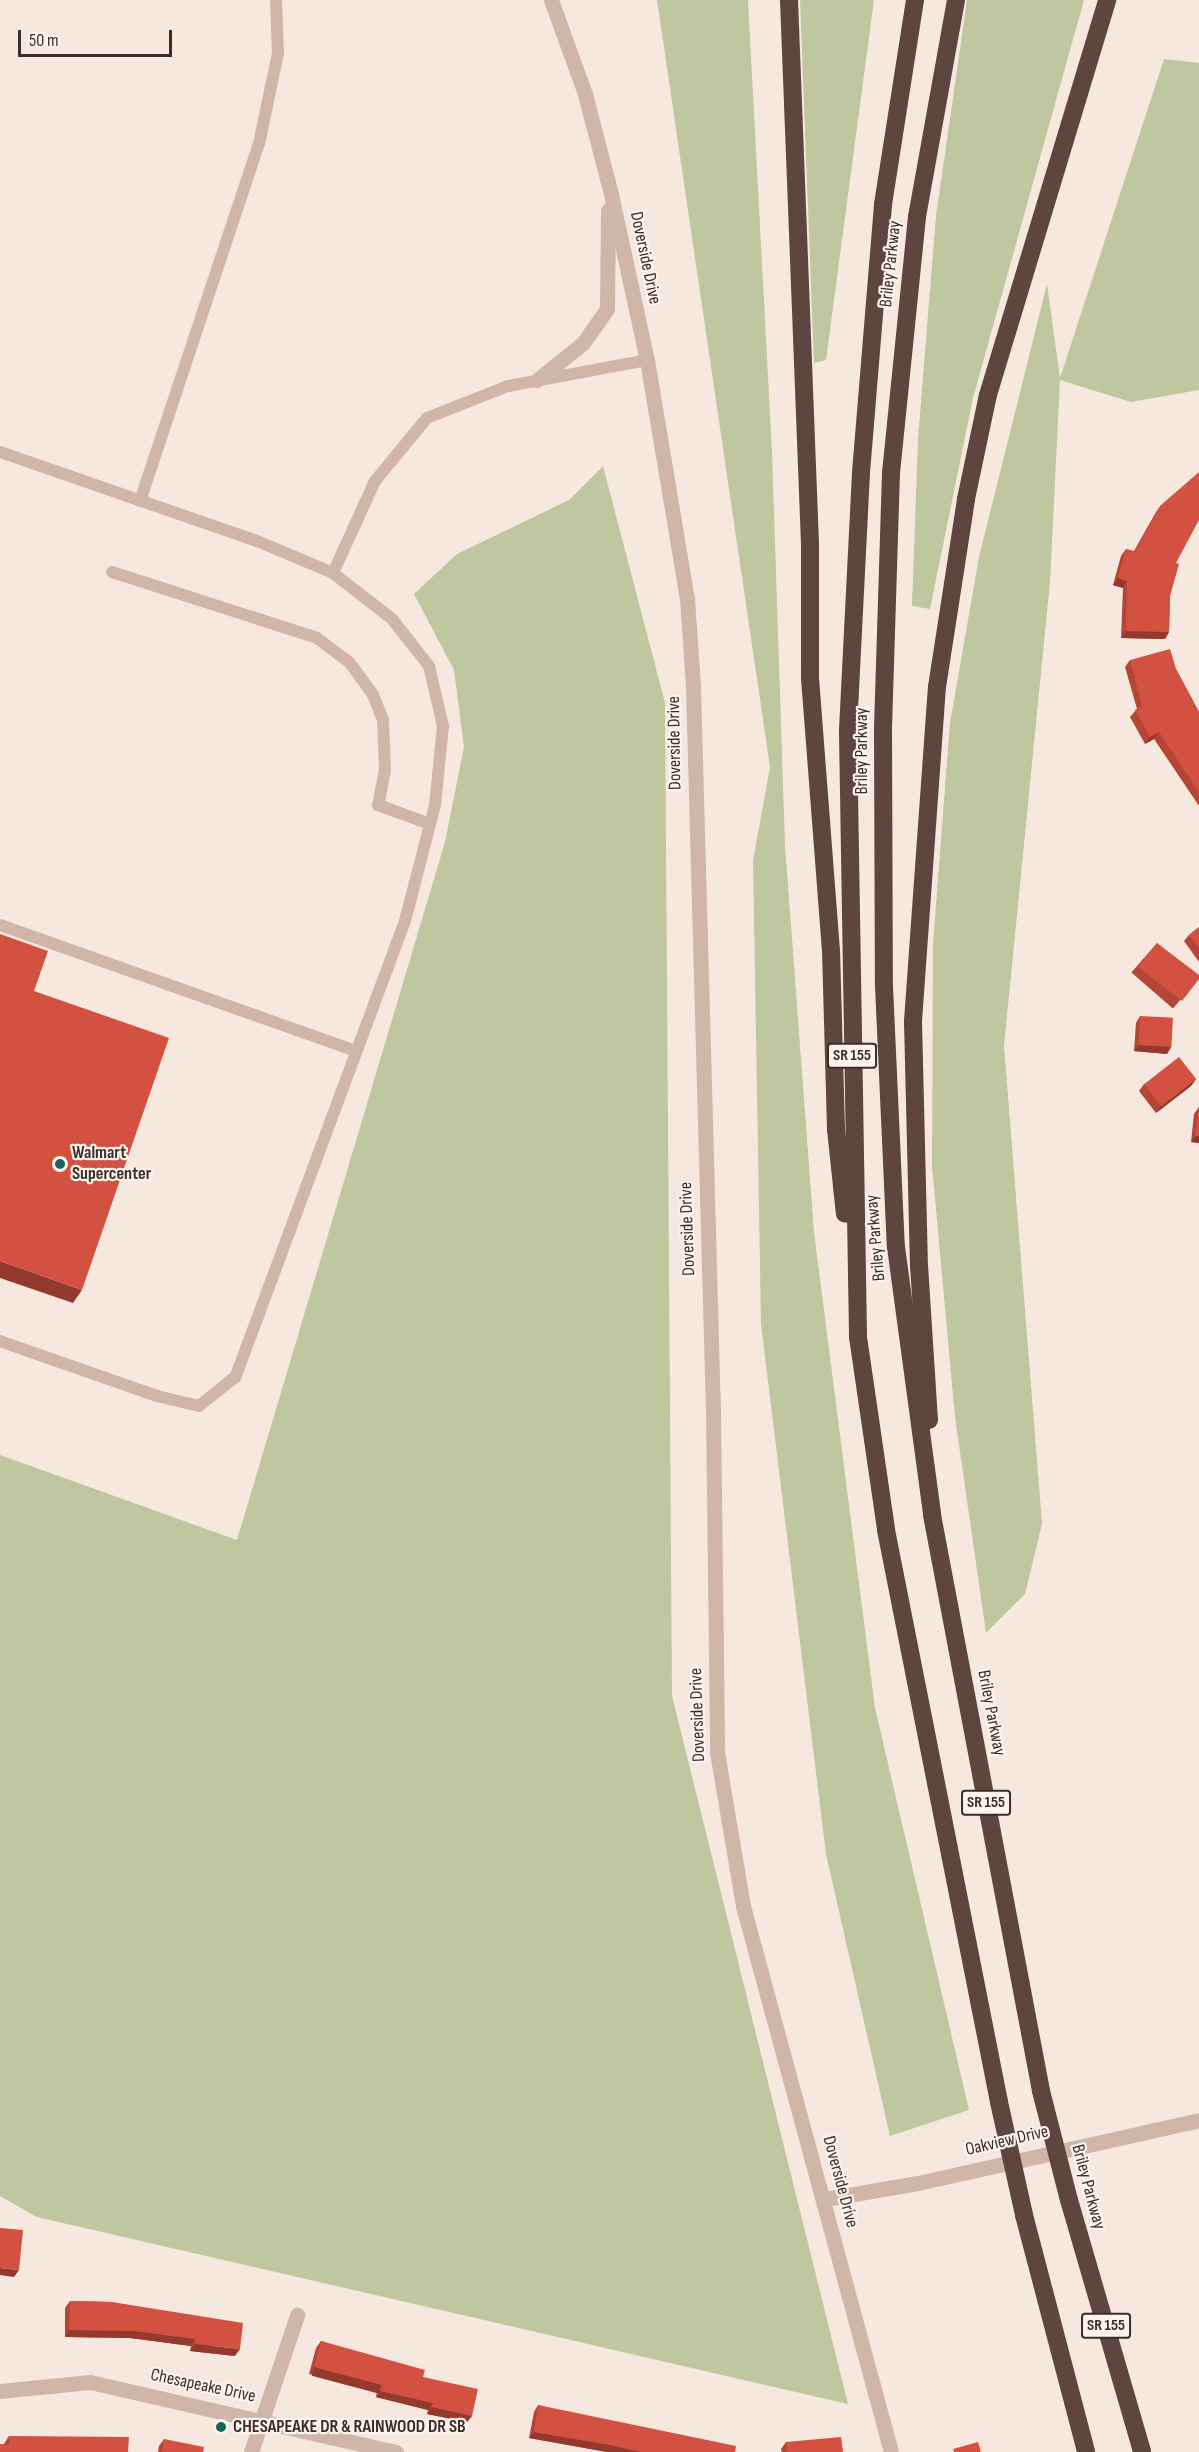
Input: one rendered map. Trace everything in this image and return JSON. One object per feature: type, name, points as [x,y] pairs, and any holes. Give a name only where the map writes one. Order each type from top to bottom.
[{"type":"highway","points":[[789,0],[802,309],[810,678],[831,950],[836,1129],[858,1337]]},
{"type":"highway","name":"Briley Parkway","points":[[915,0],[883,205],[861,473],[848,732],[858,1337],[886,1530],[999,2103],[1024,2216],[1086,2452]]},
{"type":"highway","name":"Briley Parkway","points":[[956,0],[916,229],[891,473],[883,729],[884,986],[896,1246],[932,1515],[1041,2091],[1069,2200],[1142,2452]]},
{"type":"highway","points":[[932,1515],[928,1391],[919,1267],[913,1021],[937,687],[966,499],[988,395],[1107,0]]},
{"type":"street","name":"Doverside Drive","points":[[551,0],[585,94],[606,171],[647,360],[687,598],[693,687],[713,1410],[717,1752],[743,1906],[825,2199],[891,2452]]},
{"type":"street","points":[[537,380],[583,343],[607,309],[610,284],[606,171]]},
{"type":"street","name":"Oakview Drive","points":[[825,2199],[918,2182],[1199,2120]]},
{"type":"street","points":[[251,2452],[297,2315]]},
{"type":"street","name":"Chesapeake Drive","points":[[0,2391],[90,2382],[263,2419],[396,2452]]},
{"type":"lane","points":[[140,501],[259,144],[278,53],[276,0]]},
{"type":"lane","points":[[333,573],[375,482],[427,418],[508,386],[647,360]]},
{"type":"lane","points":[[0,452],[257,541],[333,573],[392,619],[429,666],[443,726],[430,824],[405,921],[235,1377],[199,1406],[157,1396],[0,1341]]},
{"type":"lane","points":[[112,572],[317,638],[350,663],[373,695],[383,720],[385,770],[378,805],[430,824]]},
{"type":"lane","points":[[0,925],[356,1051]]},
{"type":"green space","points":[[657,0],[748,0],[772,452],[785,845],[814,1232],[875,1708],[969,2110],[890,2136],[826,1854],[761,1324],[753,861],[770,767]]},
{"type":"green space","points":[[800,0],[874,0],[826,360],[814,363]]},
{"type":"green space","points":[[967,0],[1084,0],[973,398],[930,609],[912,606],[918,439],[936,216]]},
{"type":"green space","points":[[1164,59],[1199,63],[1199,390],[1131,402],[1060,380],[1050,582],[1004,1046],[1042,1524],[1025,1594],[986,1633],[955,1417],[932,1166],[933,944],[950,723],[979,557],[1047,284],[1060,378]]},
{"type":"green space","points":[[603,466],[665,703],[672,1696],[848,2404],[37,2217],[0,2196],[0,1455],[237,1540],[445,842],[464,747],[454,670],[414,594],[457,554],[569,500]]},
{"type":"building","points":[[1199,472],[1199,520],[1176,563],[1179,564],[1170,596],[1169,632],[1126,631],[1127,581],[1118,578],[1126,549],[1135,552],[1161,505]]},
{"type":"building","points":[[1170,649],[1176,669],[1199,712],[1199,792],[1159,732],[1150,737],[1135,710],[1142,706],[1130,660]]},
{"type":"building","points":[[1199,927],[1199,948],[1189,935]]},
{"type":"building","name":"Walmart Supercenter","points":[[0,934],[48,951],[34,991],[169,1038],[82,1290],[0,1261]]},
{"type":"building","points":[[1157,943],[1199,975],[1199,979],[1182,1001],[1138,967]]},
{"type":"building","points":[[1140,1016],[1173,1018],[1171,1047],[1138,1045]]},
{"type":"building","points":[[1179,1057],[1196,1079],[1162,1106],[1144,1084]]},
{"type":"building","points":[[1199,1107],[1199,1136],[1195,1136]]},
{"type":"building","points":[[0,2228],[23,2230],[19,2270],[0,2268]]},
{"type":"building","points":[[70,2301],[112,2302],[243,2323],[240,2349],[195,2344],[195,2339],[135,2331],[69,2330]]},
{"type":"building","points":[[321,2341],[425,2370],[423,2377],[478,2389],[472,2416],[432,2407],[433,2403],[380,2391],[382,2385],[314,2367]]},
{"type":"building","points":[[538,2405],[736,2446],[735,2452],[641,2452],[534,2432]]},
{"type":"building","points":[[9,2436],[129,2437],[128,2452],[0,2452],[0,2444],[9,2444]]},
{"type":"building","points":[[841,2437],[843,2452],[787,2452],[786,2442]]},
{"type":"building","points":[[164,2439],[204,2447],[203,2452],[162,2452]]},
{"type":"building","points":[[978,2442],[981,2452],[954,2452],[953,2449]]},
{"type":"place","name":"Walmart Supercenter","points":[[60,1164]]},
{"type":"place","name":"CHESAPEAKE DR & RAINWOOD DR SB","points":[[221,2427]]}]
